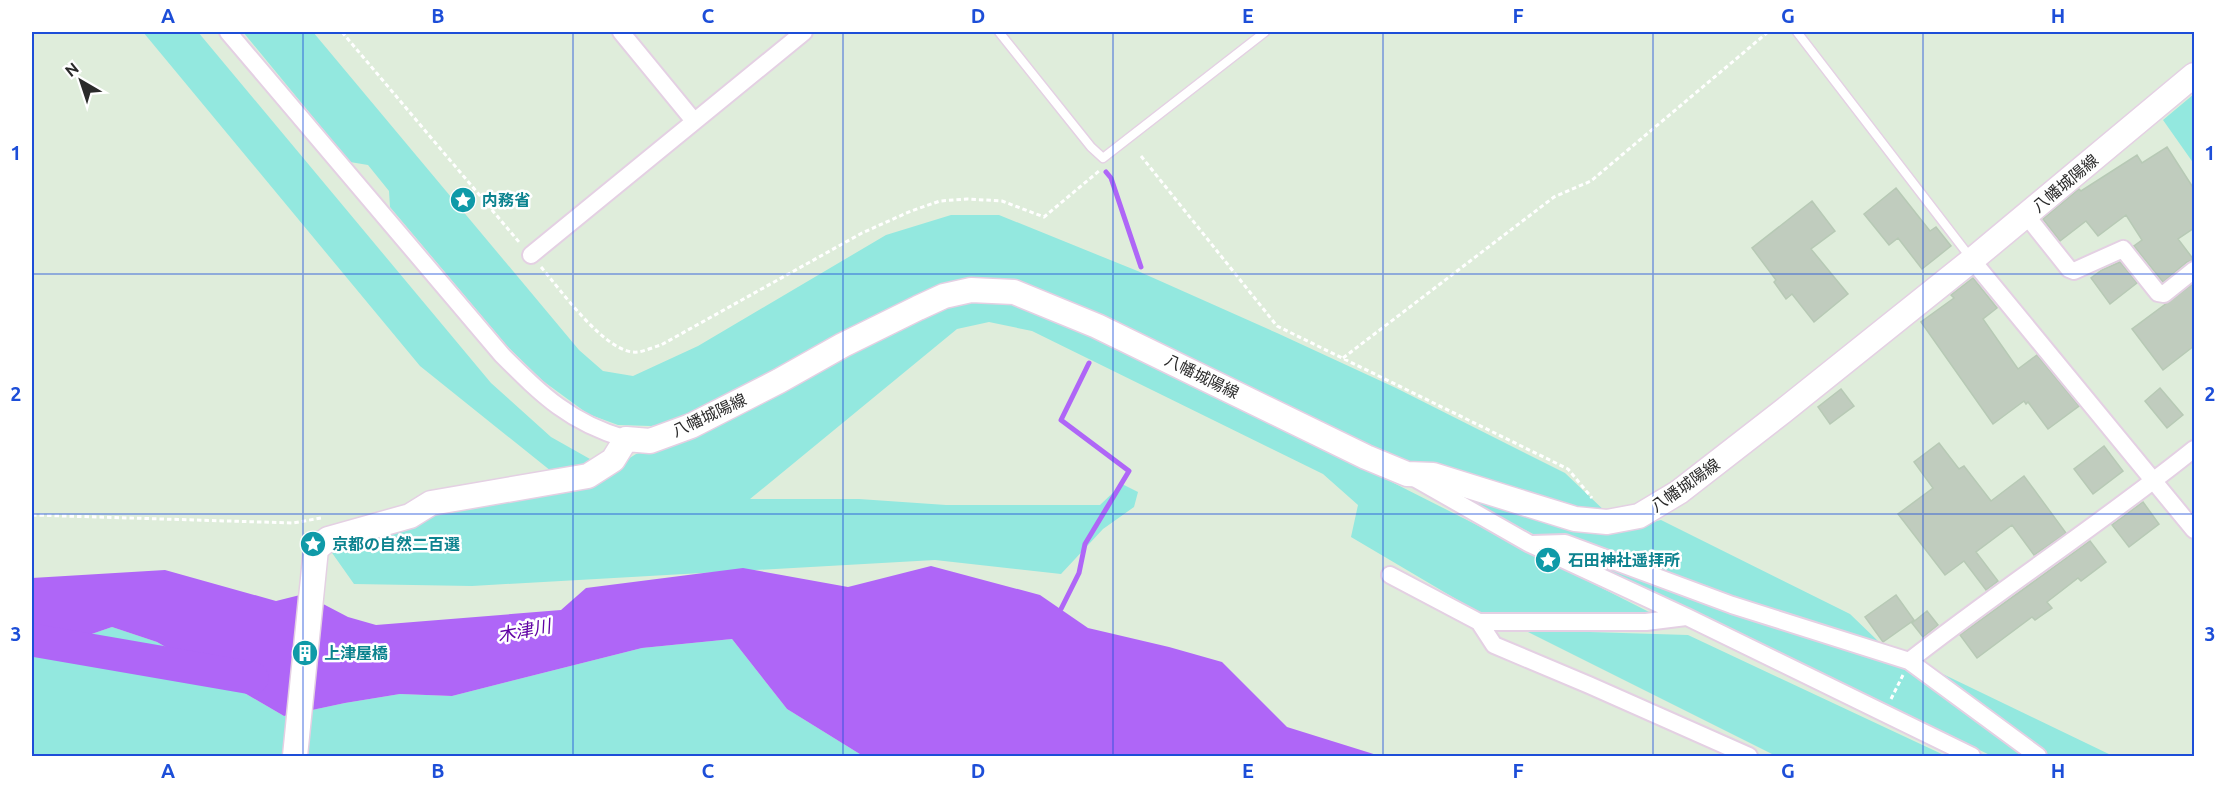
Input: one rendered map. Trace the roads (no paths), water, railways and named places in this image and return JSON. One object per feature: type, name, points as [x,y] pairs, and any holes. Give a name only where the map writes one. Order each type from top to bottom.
[{"type":"main road","name":"八幡城陽線","points":[[626,439],[650,441],[691,426],[843,345],[944,296],[971,290],[1014,292],[1097,326],[1366,457],[1407,474],[1433,475],[1575,519],[1607,522],[1639,516],[1679,492],[1972,260],[2194,75]]},
{"type":"main road","points":[[294,756],[316,549],[328,539],[410,516],[431,503],[588,476],[613,460],[626,439]]},
{"type":"street","points":[[228,32],[502,355],[542,395],[574,418],[599,431],[626,439]]},
{"type":"street","points":[[621,32],[694,121]]},
{"type":"street","points":[[531,255],[804,32]]},
{"type":"street","points":[[2026,215],[2069,269],[2074,271],[2123,249],[2158,293],[2163,294],[2194,270]]},
{"type":"street","points":[[1972,260],[2194,530]]},
{"type":"street","points":[[1909,661],[1975,609],[2153,482],[2194,449]]},
{"type":"street","points":[[1407,474],[1530,544],[1687,617],[1972,756]]},
{"type":"street","points":[[1530,544],[1565,543],[1732,604],[1909,661],[2038,756]]},
{"type":"street","points":[[1390,575],[1479,622],[1646,622],[1687,617]]},
{"type":"street","points":[[1479,622],[1494,645],[1749,756]]},
{"type":"lane","points":[[999,32],[1091,147],[1103,158],[1265,32]]},
{"type":"lane","points":[[1797,32],[1972,260]]},
{"type":"water","points":[[931,566],[1040,595],[1088,628],[1222,662],[1287,727],[1380,756],[863,756],[787,709],[732,639],[642,648],[452,696],[400,694],[284,716],[157,642],[112,627],[54,647],[32,647],[32,578],[165,570],[276,601],[304,594],[348,617],[376,625],[561,610],[586,588],[743,568],[848,587]]},
{"type":"waterway","points":[[1106,172],[1111,178],[1141,267]]},
{"type":"waterway","points":[[1061,609],[1079,573],[1085,544],[1129,471],[1061,420],[1089,363]]},
{"type":"waterway","name":"木津川","points":[[32,640],[252,678]]},
{"type":"place","name":"内務省","points":[[463,200]]},
{"type":"place","name":"京都の自然二百選","points":[[313,544]]},
{"type":"place","name":"石田神社遥拝所","points":[[1548,560]]},
{"type":"place","name":"上津屋橋","points":[[305,653]]}]
